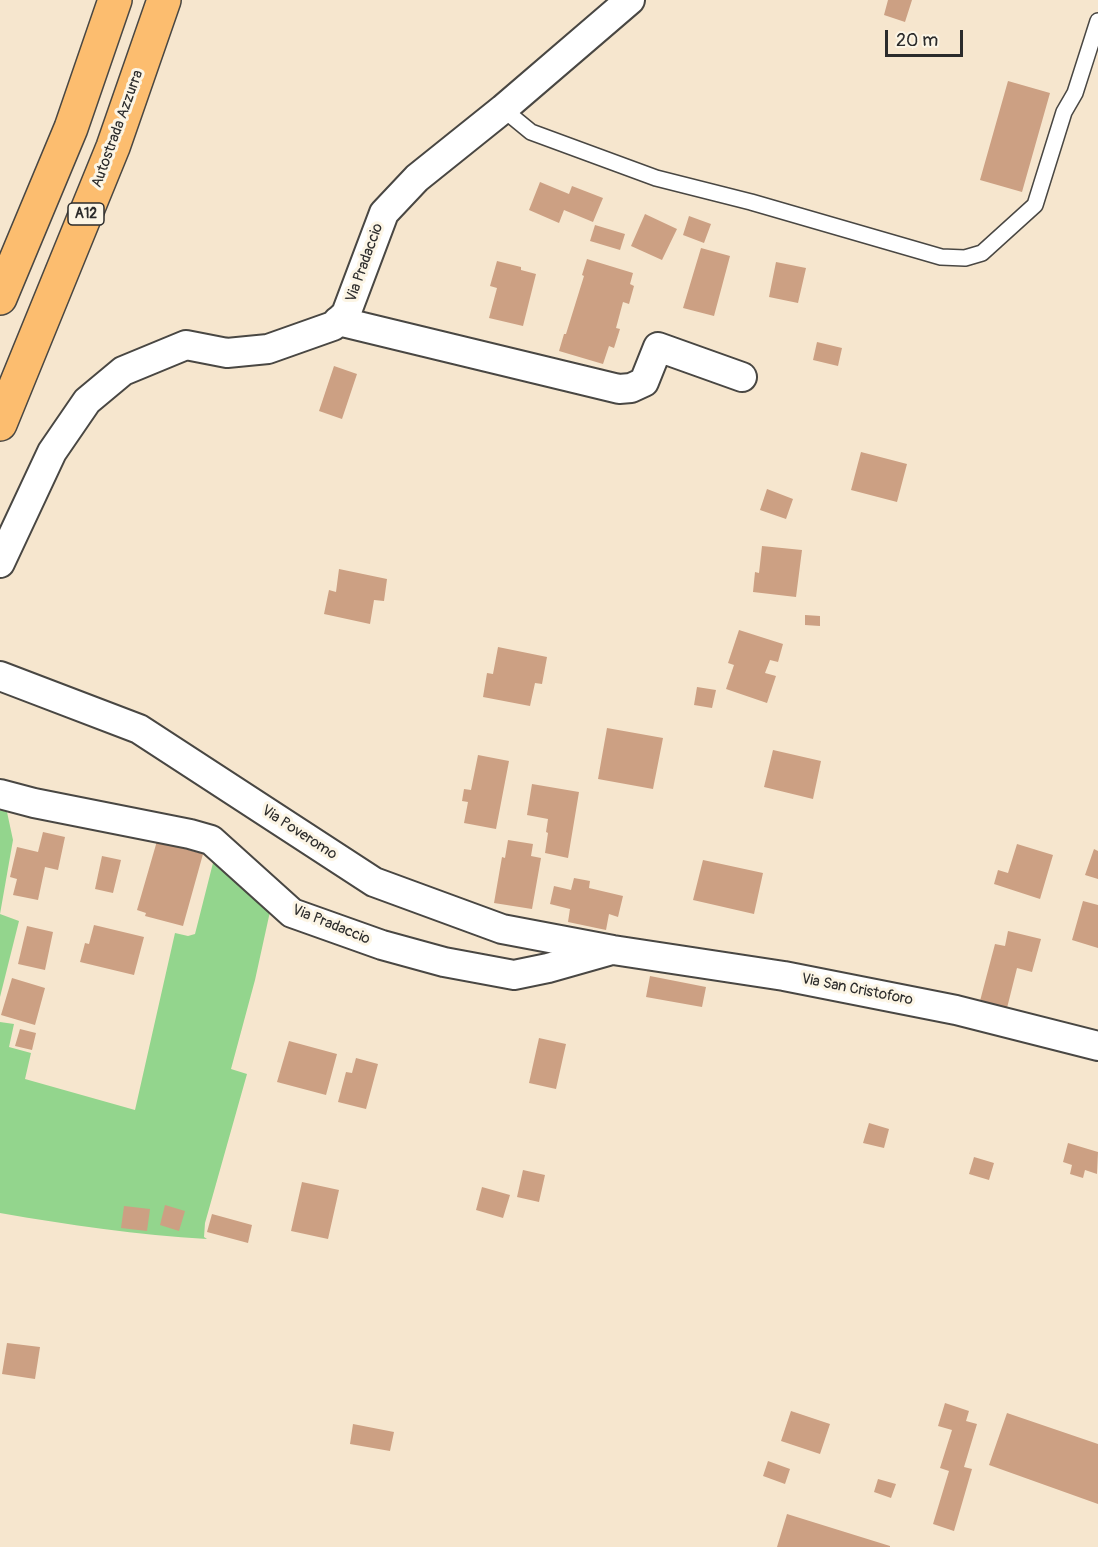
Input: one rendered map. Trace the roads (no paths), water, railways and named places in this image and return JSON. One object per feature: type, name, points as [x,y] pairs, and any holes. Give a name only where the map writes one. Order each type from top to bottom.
[{"type":"highway","points":[[0,298],[71,128],[115,0]]},
{"type":"highway","name":"Autostrada Azzurra","points":[[0,424],[113,147],[164,0]]},
{"type":"street","name":"Via Pradaccio","points":[[0,563],[52,452],[87,401],[123,371],[186,345],[227,353],[268,349],[333,326],[346,314],[384,213],[417,178],[503,109],[630,0]]},
{"type":"street","points":[[338,321],[619,389],[631,388],[644,382],[658,347],[742,377]]},
{"type":"street","name":"Via Poveromo","points":[[3,677],[139,729],[374,882],[501,929],[613,950]]},
{"type":"street","name":"Via Pradaccio","points":[[0,794],[211,840],[292,913],[382,945],[444,962],[514,975],[613,950]]},
{"type":"street","name":"Via San Cristoforo","points":[[613,950],[795,978],[956,1010],[1098,1046]]},
{"type":"lane","points":[[503,109],[531,132],[656,178],[751,202],[941,257],[965,258],[982,253],[1035,205],[1064,112],[1075,93],[1098,21]]}]
